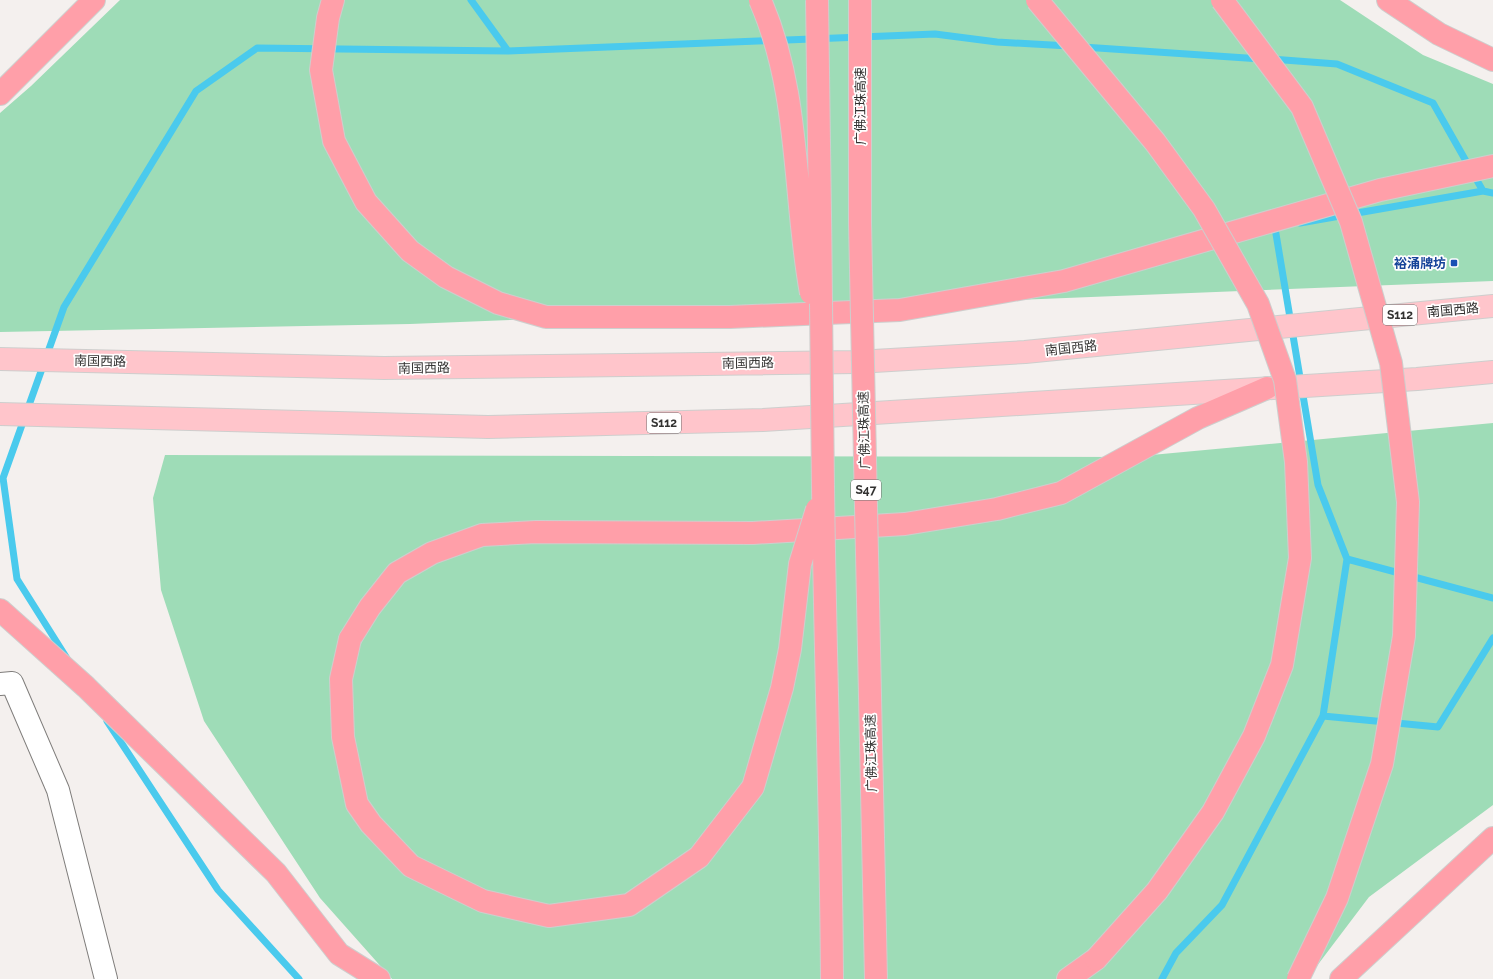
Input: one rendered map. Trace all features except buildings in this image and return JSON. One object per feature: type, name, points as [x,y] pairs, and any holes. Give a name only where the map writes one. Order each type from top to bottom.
[{"type":"highway","points":[[0,94],[94,0]]},
{"type":"highway","points":[[333,0],[328,18],[321,70],[334,141],[366,202],[410,251],[446,277],[492,299],[546,317],[730,317],[900,310],[1064,281],[1380,190],[1490,166]]},
{"type":"highway","points":[[760,0],[766,13],[787,85],[796,155],[805,260],[822,350]]},
{"type":"highway","points":[[817,0],[823,488],[832,876],[832,979]]},
{"type":"highway","name":"广佛江珠高速","points":[[860,0],[860,231],[876,979]]},
{"type":"highway","points":[[1037,0],[1154,142],[1204,209],[1260,311],[1285,380],[1296,462],[1300,558],[1282,665],[1254,736],[1213,812],[1161,885],[1096,959],[1068,979]]},
{"type":"highway","points":[[1222,0],[1302,107],[1351,222],[1392,363],[1408,502],[1404,636],[1382,764],[1337,898],[1298,979]]},
{"type":"highway","points":[[1388,0],[1439,34],[1493,60]]},
{"type":"highway","points":[[823,488],[800,564],[790,649],[782,688],[753,787],[699,857],[629,905],[549,916],[483,901],[411,866],[371,824],[356,804],[343,730],[341,679],[350,639],[370,607],[397,573],[432,553],[482,535],[536,532],[753,533],[905,524],[997,509],[1061,493],[1198,418],[1276,388]]},
{"type":"highway","points":[[0,610],[86,687],[276,873],[339,954],[364,979]]},
{"type":"highway","points":[[1341,979],[1493,838]]},
{"type":"highway","points":[[339,954],[379,979]]},
{"type":"main road","name":"南国西路","points":[[0,359],[384,368],[857,362],[1025,352],[1493,306]]},
{"type":"main road","name":"S112","points":[[4,414],[488,428],[763,420],[1276,388],[1493,372]]},
{"type":"street","points":[[0,684],[12,683],[58,790],[106,979]]},
{"type":"green space","points":[[120,0],[1340,0],[1423,55],[1493,84],[1493,281],[410,324],[0,332],[0,113],[31,86]]},
{"type":"green space","points":[[1493,423],[1493,805],[1369,897],[1307,979],[392,979],[320,898],[204,721],[161,590],[153,498],[165,455],[1130,457]]},
{"type":"waterway","points":[[471,0],[508,51],[935,34],[997,42],[1069,46]]},
{"type":"waterway","points":[[1083,47],[1261,59]]},
{"type":"waterway","points":[[68,660],[17,579],[3,478],[64,307],[196,91],[257,48],[508,51]]},
{"type":"waterway","points":[[1271,59],[1337,64],[1433,103],[1483,191],[1493,193]]},
{"type":"waterway","points":[[1300,223],[1483,191]]},
{"type":"waterway","points":[[1280,227],[1275,228],[1318,485],[1347,559],[1493,598]]},
{"type":"waterway","points":[[1323,716],[1347,559]]},
{"type":"waterway","points":[[1162,979],[1176,953],[1222,905],[1323,716],[1438,727],[1493,638]]},
{"type":"waterway","points":[[107,721],[218,890],[299,979]]},
{"type":"place","name":"裕涌牌坊","points":[[1454,263]]}]
